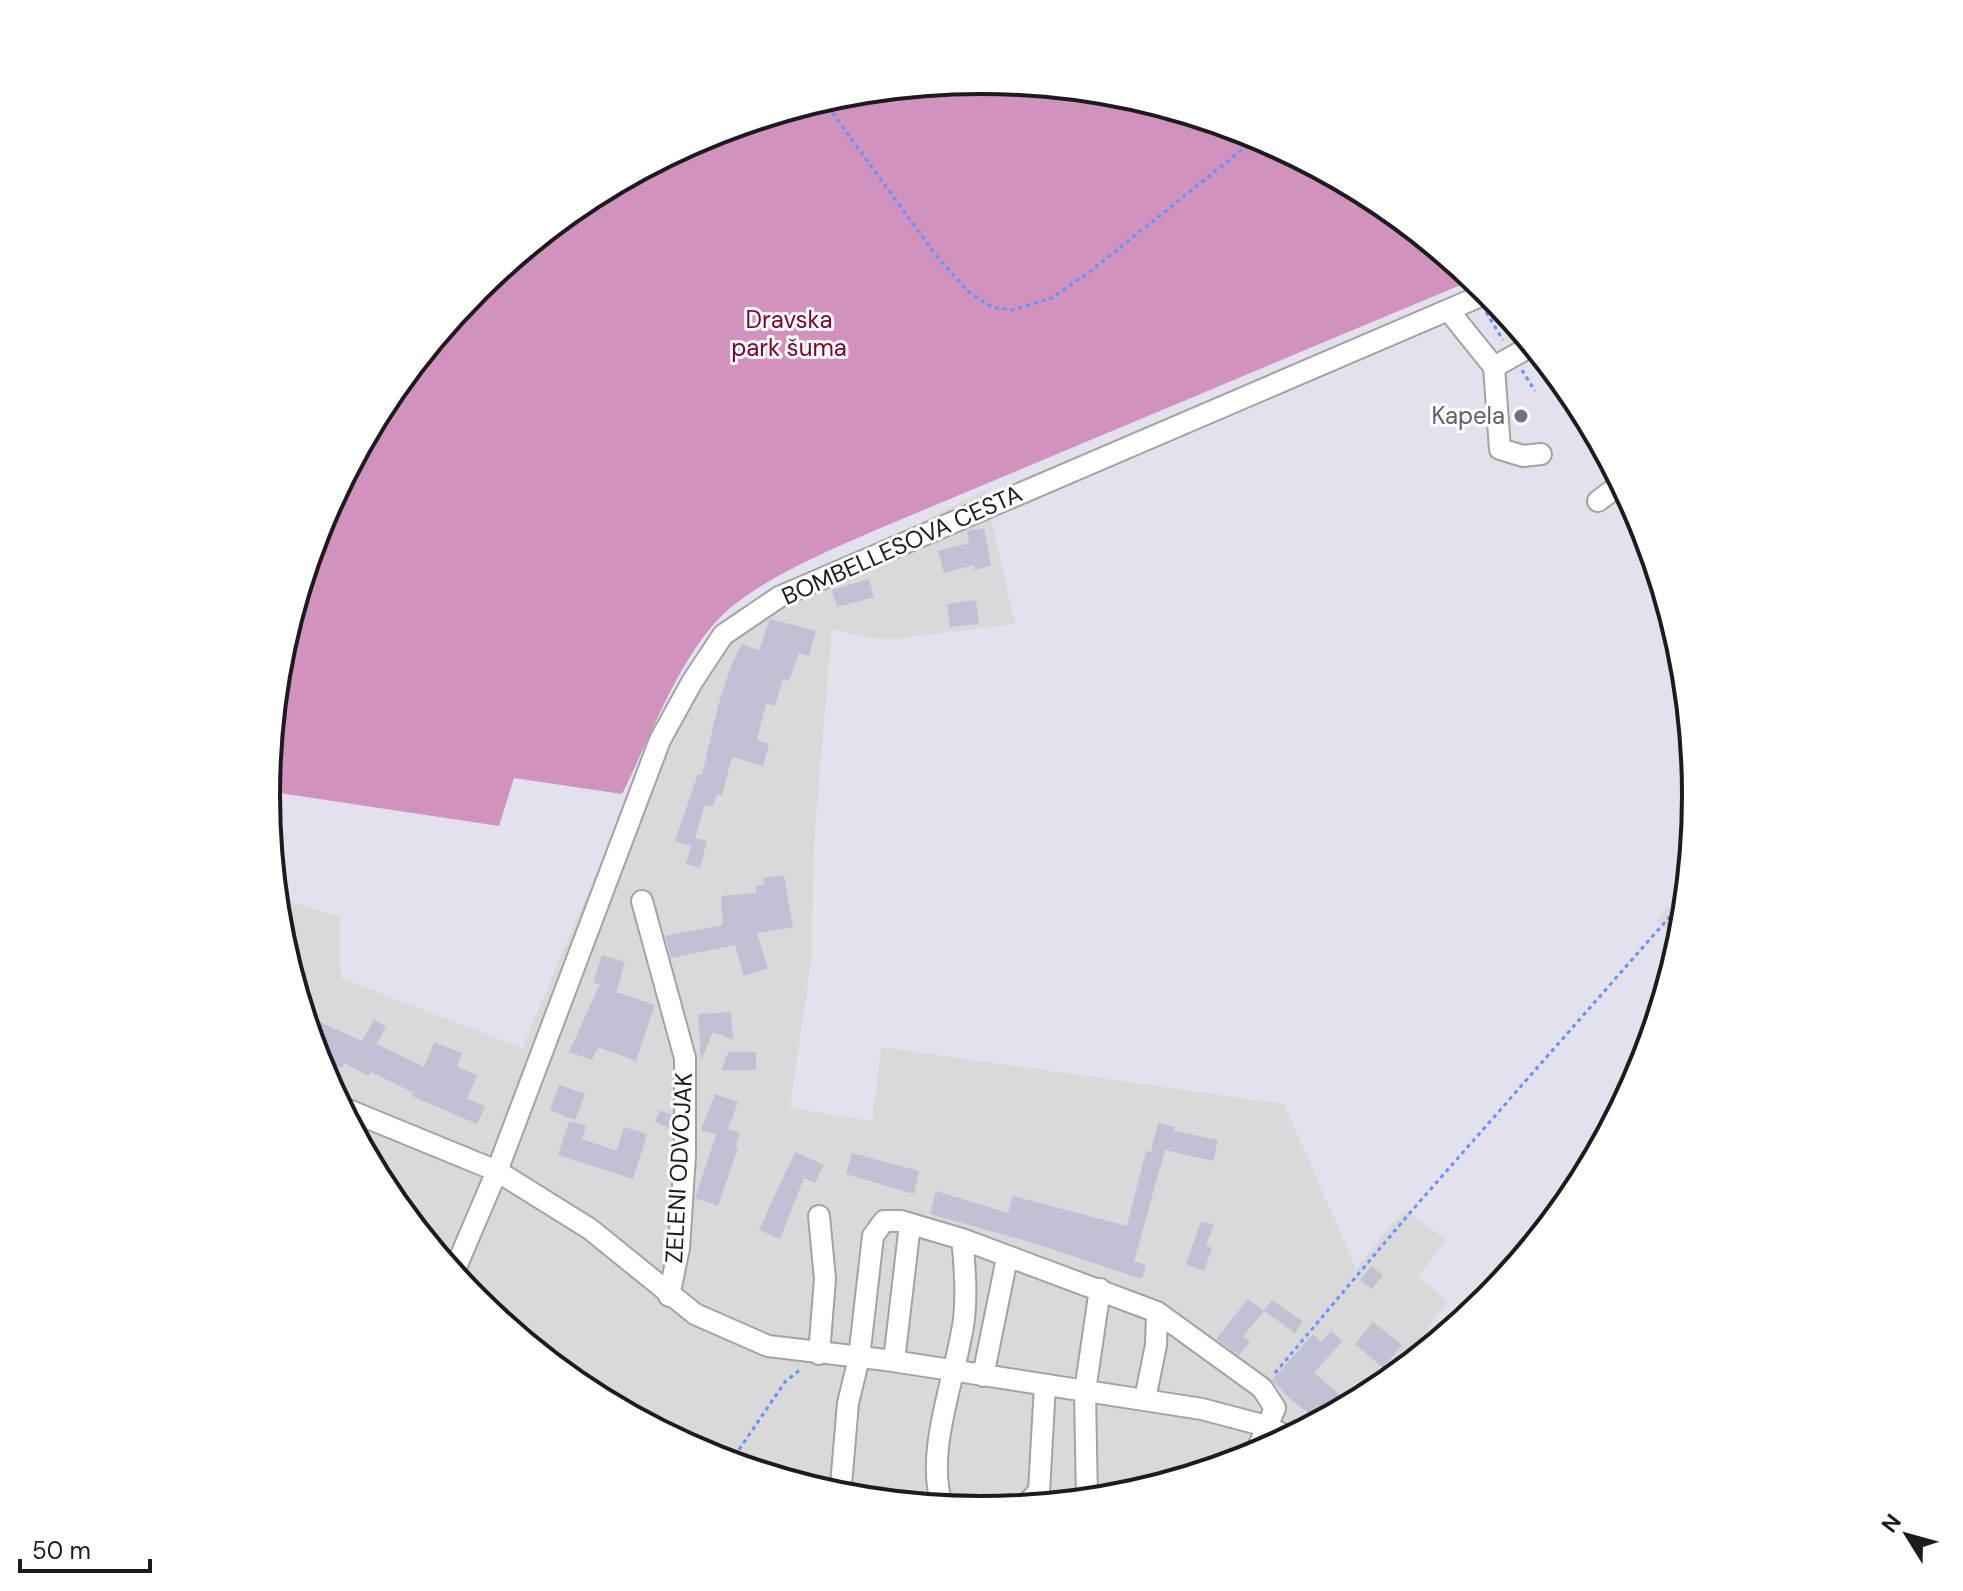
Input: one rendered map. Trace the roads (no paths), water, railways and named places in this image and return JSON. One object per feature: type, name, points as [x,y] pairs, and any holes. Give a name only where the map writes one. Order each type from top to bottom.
[{"type":"street","name":"BOMBELLESOVA CESTA","points":[[458,1262],[497,1171],[660,740],[692,682],[723,635],[792,591],[1477,298]]},
{"type":"street","points":[[1449,311],[1494,367],[1500,449],[1523,456],[1541,454]]},
{"type":"street","points":[[1494,367],[1523,350]]},
{"type":"street","points":[[1598,501],[1613,490]]},
{"type":"street","name":"ZELENI ODVOJAK","points":[[642,901],[685,1058],[684,1170],[679,1248],[669,1296]]},
{"type":"street","points":[[356,1113],[497,1171],[590,1229],[695,1314],[768,1346],[894,1361],[1145,1399],[1202,1409],[1277,1432]]},
{"type":"street","points":[[819,1216],[825,1279],[819,1354]]},
{"type":"street","points":[[841,1483],[848,1403],[859,1358],[873,1236],[884,1221],[910,1224],[962,1239],[1157,1312],[1262,1388],[1275,1408],[1261,1439]]},
{"type":"street","points":[[894,1361],[910,1224]]},
{"type":"street","points":[[941,1495],[937,1460],[964,1319],[966,1270],[962,1239]]},
{"type":"street","points":[[983,1376],[1007,1258]]},
{"type":"street","points":[[1087,1489],[1085,1391],[1100,1289]]},
{"type":"street","points":[[1145,1399],[1156,1345],[1157,1312]]},
{"type":"street","points":[[1036,1494],[1039,1491],[1045,1385]]},
{"type":"place","name":"Kapela","points":[[1521,416]]},
{"type":"park label","name":"Dravska park šuma","points":[[789,334]]}]
